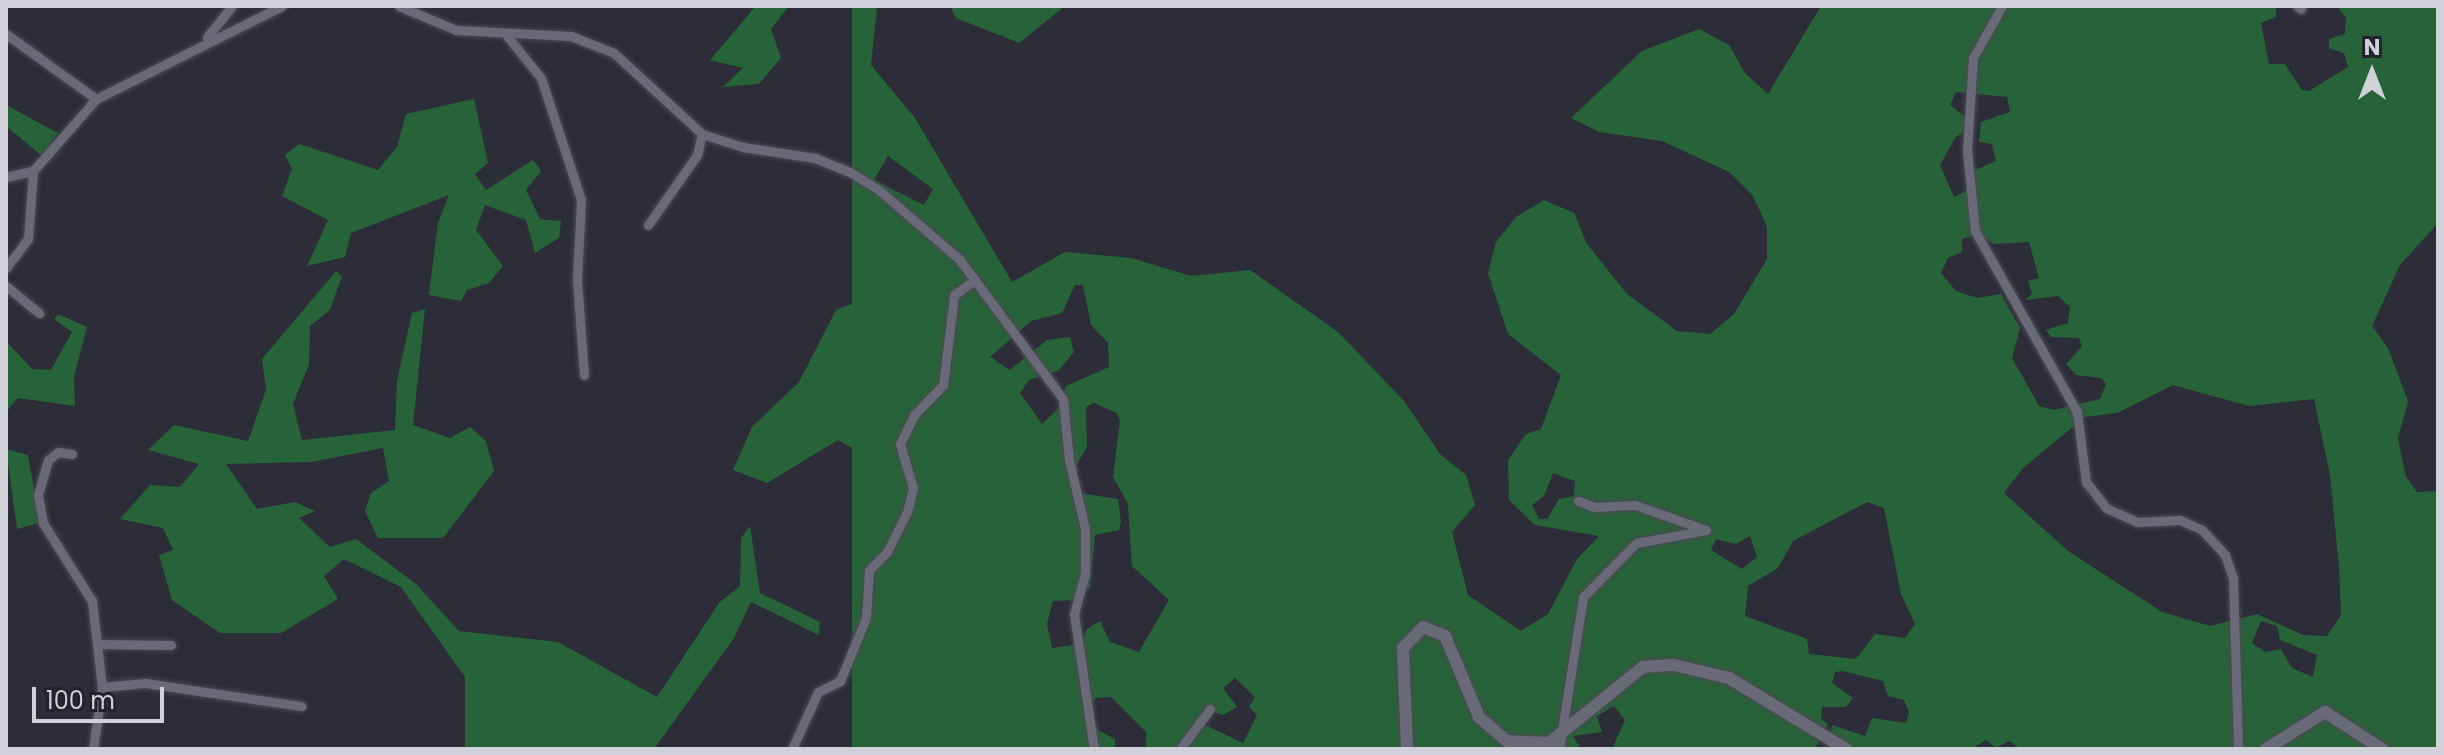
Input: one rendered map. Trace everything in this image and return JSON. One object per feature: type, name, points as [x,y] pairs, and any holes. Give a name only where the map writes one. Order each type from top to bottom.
[{"type":"street","points":[[162,66],[214,33],[232,6]]},
{"type":"street","points":[[6,177],[33,171],[96,99],[282,6]]},
{"type":"street","points":[[399,6],[456,30],[507,36],[571,36],[614,53],[702,134],[815,158],[850,172],[879,190],[975,280],[1063,399],[1085,529],[1085,573],[1074,614],[1094,749]]},
{"type":"street","points":[[2002,6],[1973,58],[1967,150],[1975,231],[2077,412],[2086,482],[2106,508],[2137,522],[2180,520],[2202,530],[2225,555],[2233,578],[2238,749]]},
{"type":"street","points":[[6,34],[96,99]]},
{"type":"street","points":[[507,36],[541,78],[581,200],[577,280],[584,375]]},
{"type":"street","points":[[648,225],[697,155],[702,134]]},
{"type":"street","points":[[6,268],[28,239],[33,171]]},
{"type":"street","points":[[792,749],[818,692],[840,681],[866,618],[869,570],[887,552],[913,488],[900,444],[914,415],[943,385],[954,295],[975,280]]},
{"type":"street","points":[[6,286],[39,313]]},
{"type":"street","points":[[72,454],[58,452],[48,460],[38,495],[43,523],[92,601],[92,628],[99,644],[102,687],[93,749]]},
{"type":"street","points":[[1561,743],[1583,597],[1636,543],[1706,530],[1635,505],[1594,507],[1578,501]]},
{"type":"street","points":[[1407,749],[1403,648],[1423,627],[1445,636],[1492,734],[1525,744],[1561,743],[1643,667],[1674,665],[1729,678],[1846,749]]},
{"type":"street","points":[[99,644],[171,645]]},
{"type":"street","points":[[102,687],[145,683],[301,706]]},
{"type":"street","points":[[1180,749],[1210,709]]},
{"type":"street","points":[[2266,749],[2325,712],[2382,749]]},
{"type":"green space","points":[[756,6],[789,6],[771,29],[781,58],[759,84],[723,87],[743,68],[710,60]]},
{"type":"green space","points":[[852,6],[877,6],[871,65],[915,118],[1012,282],[1065,252],[1131,258],[1191,276],[1250,270],[1338,332],[1404,401],[1440,454],[1466,475],[1475,505],[1452,532],[1468,595],[1521,631],[1548,614],[1577,559],[1599,536],[1535,525],[1509,500],[1508,460],[1526,434],[1541,429],[1561,375],[1508,334],[1488,273],[1496,242],[1516,217],[1544,200],[1574,213],[1587,244],[1627,294],[1677,331],[1710,334],[1734,314],[1767,259],[1767,227],[1753,196],[1729,172],[1662,141],[1599,132],[1571,118],[1642,51],[1699,29],[1729,45],[1745,73],[1768,94],[1821,6],[2276,6],[2276,17],[2261,23],[2269,64],[2285,64],[2302,90],[2309,91],[2348,67],[2344,53],[2329,48],[2329,39],[2345,34],[2346,18],[2337,6],[2438,6],[2438,223],[2400,265],[2372,326],[2388,348],[2408,401],[2398,439],[2406,477],[2417,492],[2438,491],[2438,749],[2021,749],[2009,741],[1996,748],[1986,740],[1971,749],[1828,749],[1832,725],[1865,736],[1872,718],[1906,723],[1909,712],[1904,700],[1888,696],[1883,681],[1843,671],[1835,672],[1832,683],[1853,698],[1846,707],[1822,707],[1821,719],[1828,724],[1815,749],[1612,749],[1625,720],[1614,706],[1597,716],[1602,732],[1573,736],[1581,749],[1146,749],[1146,732],[1111,697],[1095,698],[1091,711],[1098,730],[1115,739],[1115,749],[852,749],[852,448],[838,440],[767,483],[733,470],[752,427],[799,382],[836,310],[852,304]],"holes":[[[1956,92],[2007,97],[2010,112],[1981,122],[1979,142],[1992,144],[1996,161],[1975,170],[1967,190],[1954,197],[1940,165],[1955,138],[1974,124],[1950,105]],[[888,156],[933,189],[924,205],[874,180]],[[1978,235],[1994,244],[2029,242],[2039,278],[2028,281],[2032,294],[2025,300],[2058,296],[2070,307],[2068,323],[2046,330],[2051,337],[2079,338],[2082,346],[2066,364],[2076,375],[2101,378],[2106,384],[2100,399],[2054,410],[2039,406],[2012,358],[2020,328],[2001,294],[1977,298],[1956,291],[1941,273],[1948,258],[1962,252],[1962,239]],[[1075,285],[1083,285],[1091,325],[1108,343],[1109,367],[1066,386],[1059,408],[1042,424],[1020,393],[1029,380],[1059,370],[1074,352],[1070,337],[1047,340],[1010,370],[990,357],[1031,321],[1062,313]],[[2173,385],[2249,406],[2314,399],[2330,475],[2339,567],[2341,615],[2327,636],[2303,635],[2257,614],[2210,626],[2162,612],[2068,551],[2004,493],[2023,468],[2085,417],[2117,413]],[[1094,403],[1117,413],[1120,421],[1113,477],[1128,504],[1132,566],[1169,600],[1139,652],[1110,642],[1100,621],[1087,629],[1081,644],[1052,648],[1047,624],[1053,601],[1078,600],[1090,587],[1095,535],[1119,530],[1121,522],[1118,499],[1079,493],[1073,472],[1087,446],[1086,407]],[[1553,473],[1575,481],[1574,496],[1559,499],[1547,519],[1539,519],[1532,505],[1544,496]],[[1867,502],[1884,508],[1901,594],[1915,624],[1905,638],[1875,634],[1856,659],[1809,654],[1807,639],[1745,616],[1748,586],[1778,568],[1793,541]],[[1750,536],[1757,557],[1742,569],[1711,550],[1716,539],[1736,544]],[[2261,621],[2277,626],[2280,640],[2317,655],[2313,677],[2292,668],[2281,649],[2265,652],[2252,643]],[[1235,678],[1255,697],[1249,707],[1257,715],[1243,743],[1201,723],[1212,711],[1223,715],[1237,707],[1223,688]]]},
{"type":"green space","points":[[950,6],[1065,6],[1019,43],[956,18]]},
{"type":"green space","points":[[474,99],[488,163],[475,174],[486,190],[533,160],[541,171],[526,190],[540,219],[561,221],[559,238],[535,253],[526,220],[485,205],[476,230],[503,266],[489,283],[467,290],[461,301],[429,295],[438,223],[449,195],[351,233],[345,257],[307,266],[328,220],[282,196],[292,169],[285,155],[299,144],[378,170],[397,147],[406,114]]},
{"type":"green space","points":[[6,105],[58,133],[42,156],[6,126]]},
{"type":"green space","points":[[336,271],[342,276],[330,310],[310,326],[309,364],[293,404],[302,440],[395,430],[397,381],[412,313],[425,309],[413,425],[450,438],[470,427],[486,441],[494,471],[443,538],[378,538],[365,511],[371,493],[389,481],[383,448],[311,462],[226,464],[257,509],[295,502],[315,511],[299,518],[330,547],[356,539],[416,584],[459,631],[558,642],[657,697],[719,603],[740,586],[741,538],[750,526],[760,593],[820,622],[819,635],[751,602],[734,638],[654,749],[465,749],[465,677],[401,587],[344,559],[324,576],[338,599],[281,633],[220,633],[172,600],[159,555],[173,550],[163,528],[120,519],[150,485],[180,487],[199,464],[148,450],[174,425],[248,441],[266,390],[262,359]]},
{"type":"green space","points":[[58,314],[87,327],[74,376],[75,406],[18,398],[6,412],[6,341],[32,369],[51,370],[72,332],[54,319]]},
{"type":"green space","points":[[6,449],[28,455],[40,523],[17,529]]}]
